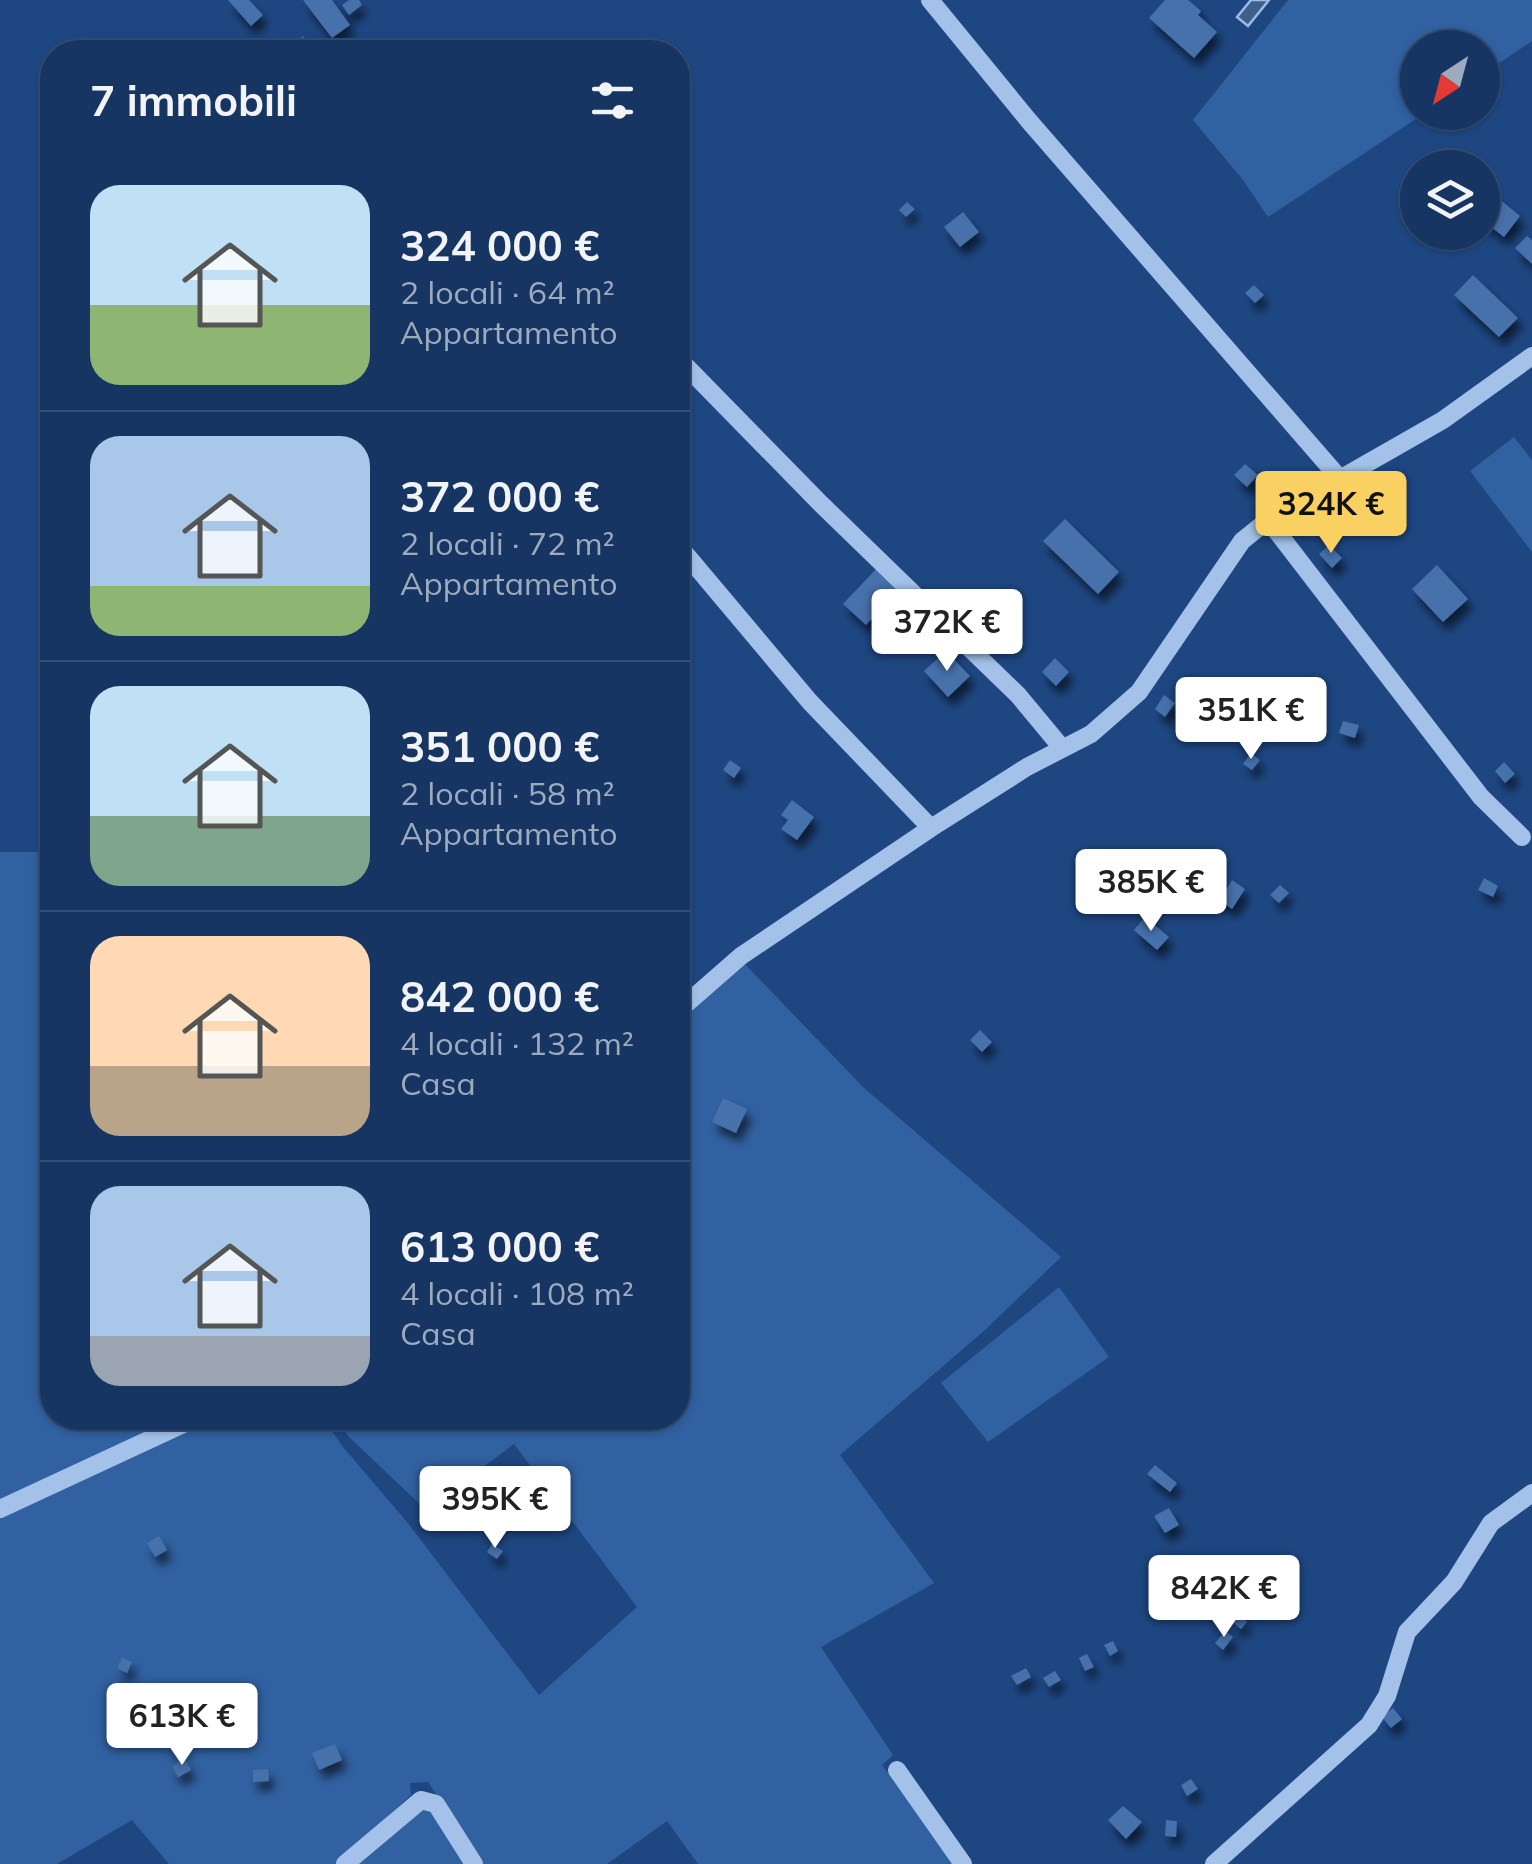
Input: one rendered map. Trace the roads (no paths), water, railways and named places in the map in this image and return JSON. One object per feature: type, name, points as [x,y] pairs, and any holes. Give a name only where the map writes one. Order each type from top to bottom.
[{"type":"street","points":[[930,0],[1029,122],[1340,480]]},
{"type":"street","points":[[690,1001],[741,956],[931,828],[1091,734],[1139,692],[1242,541],[1268,520],[1444,420],[1532,356]]},
{"type":"street","points":[[690,370],[834,518],[1018,695],[1062,748]]},
{"type":"street","points":[[1268,520],[1481,797],[1522,838]]},
{"type":"street","points":[[690,560],[810,702],[931,828]]},
{"type":"street","points":[[0,1509],[170,1430]]},
{"type":"street","points":[[1214,1864],[1369,1724],[1387,1696],[1408,1632],[1454,1582],[1491,1523],[1532,1493]]},
{"type":"street","points":[[897,1770],[963,1864]]},
{"type":"street","points":[[345,1864],[421,1800],[436,1804],[474,1864]]}]
